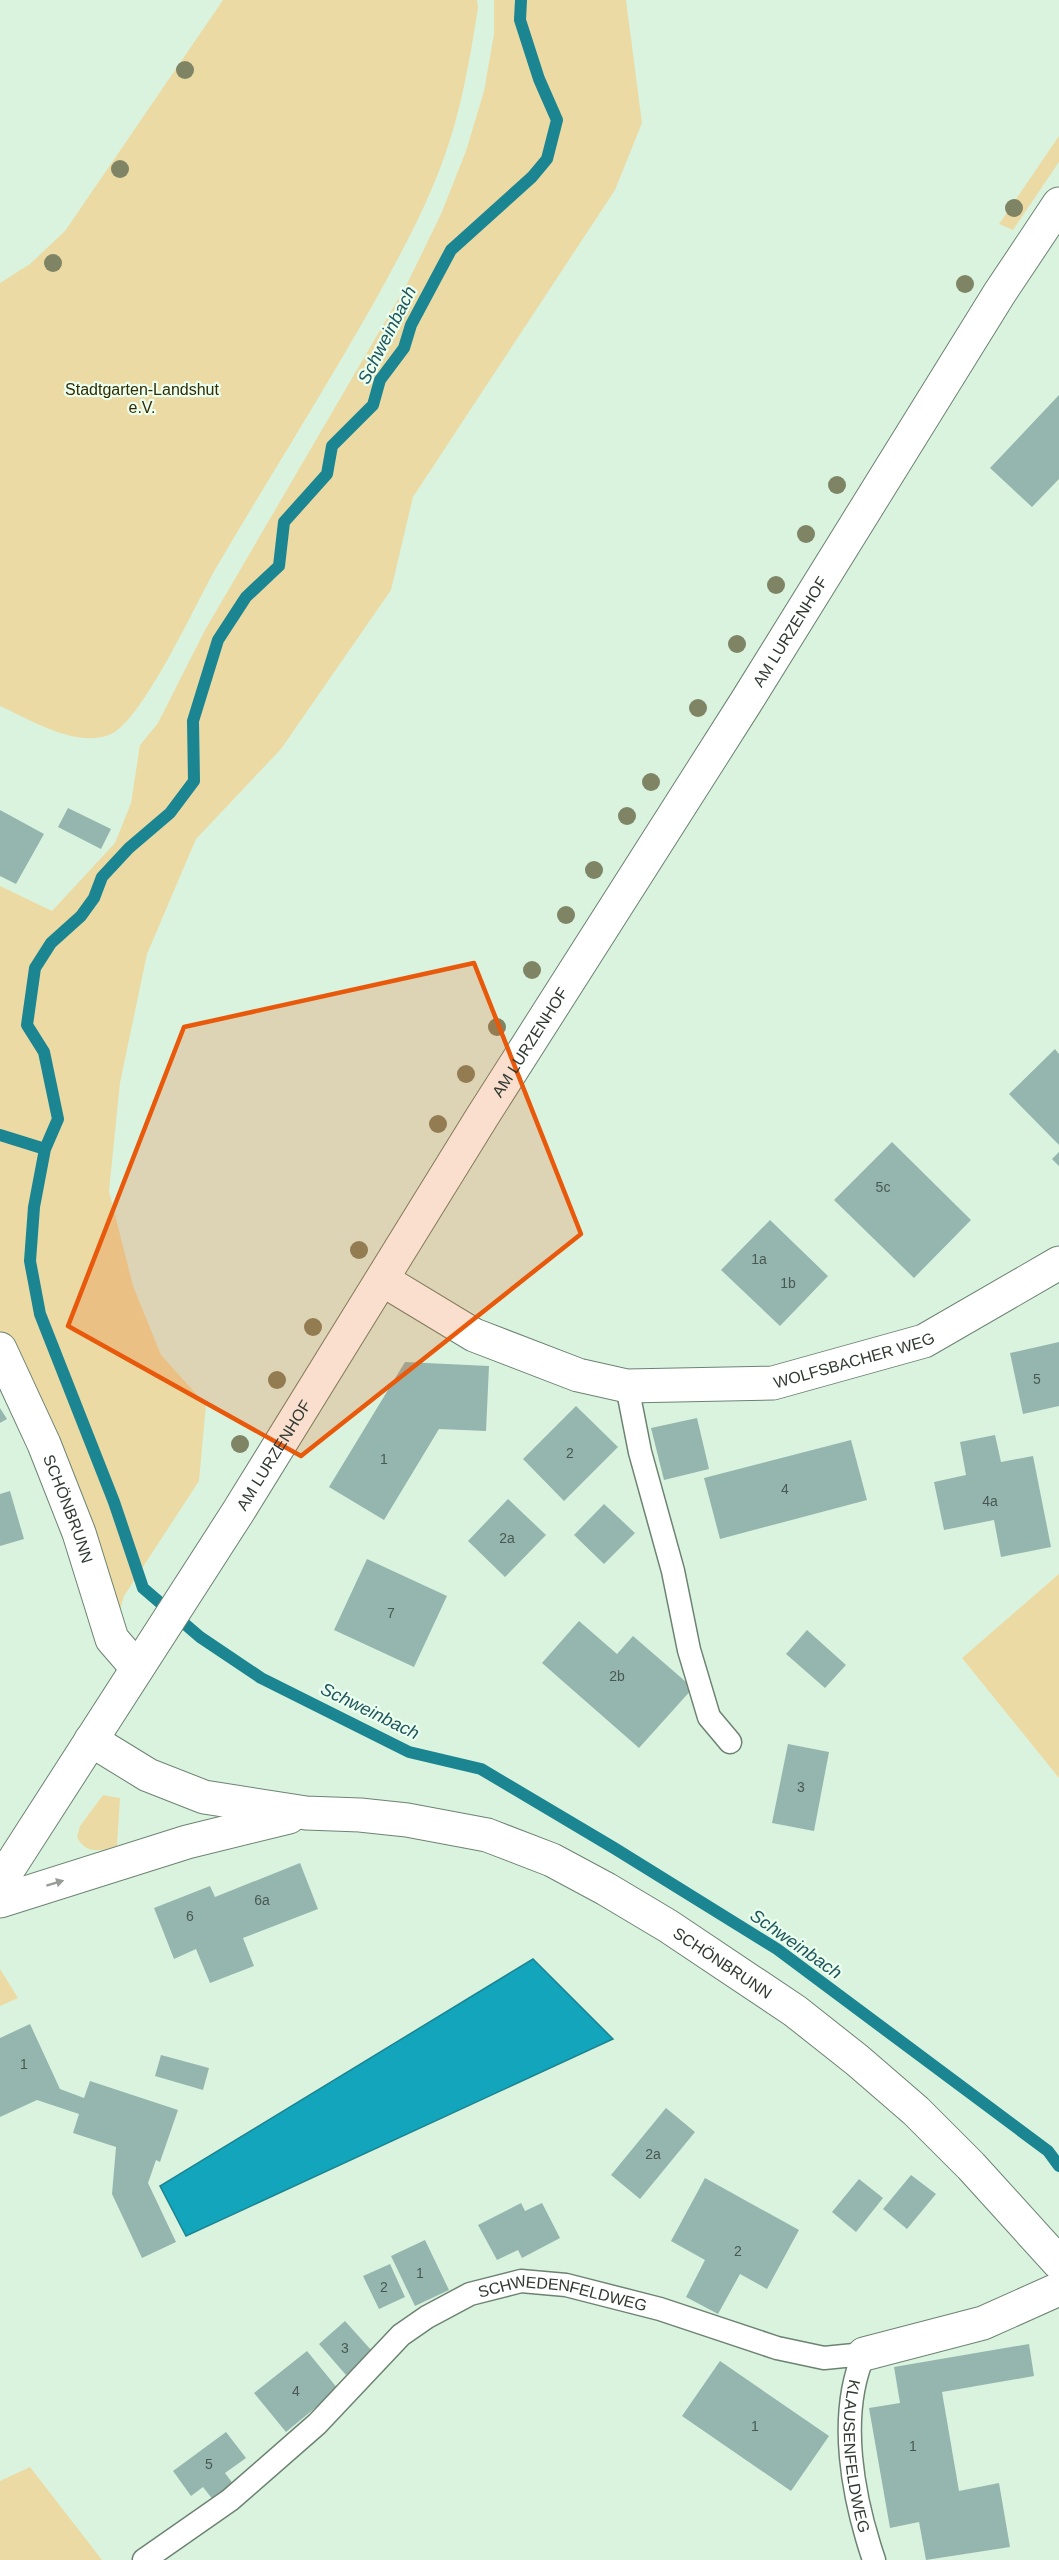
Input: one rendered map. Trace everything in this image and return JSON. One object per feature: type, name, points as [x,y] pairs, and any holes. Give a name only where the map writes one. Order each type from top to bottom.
[{"type":"street","name":"AM LURZENHOF","points":[[0,1882],[383,1280],[482,1117],[740,712],[999,294],[1059,204]]},
{"type":"street","name":"WOLFSBACHER WEG","points":[[383,1280],[474,1335],[578,1375],[627,1386],[773,1383],[924,1341],[1059,1263]]},
{"type":"street","name":"SCHÖNBRUNN","points":[[0,1349],[49,1455],[79,1533],[112,1639],[137,1668]]},
{"type":"street","name":"SCHÖNBRUNN","points":[[91,1740],[148,1775],[204,1797],[306,1812],[395,1819],[487,1835],[552,1860],[657,1920],[795,2011],[857,2060],[916,2111],[971,2166],[1059,2263]]},
{"type":"street","name":"SCHÖNBRUNN","points":[[0,1901],[187,1842],[306,1812]]},
{"type":"street","name":"SCHWEDENFELDWEG","points":[[864,2354],[984,2323],[1059,2289]]},
{"type":"lane","points":[[627,1386],[640,1452],[673,1571],[689,1650],[709,1717],[730,1742]]},
{"type":"lane","name":"SCHWEDENFELDWEG","points":[[144,2560],[230,2500],[317,2424],[401,2335],[427,2317],[470,2294],[521,2281],[566,2285],[660,2309],[777,2348],[824,2358],[864,2354]]},
{"type":"lane","name":"KLAUSENFELDWEG","points":[[864,2354],[855,2375],[850,2427],[856,2493],[862,2524],[874,2560]]},
{"type":"highlighted area","points":[[474,963],[581,1234],[301,1456],[68,1326],[184,1027]]},
{"type":"green space","name":"Stadtgarten-Landshut e.V.","points":[[223,0],[477,0],[478,8],[461,101],[445,155],[420,214],[371,308],[216,568],[153,685],[124,724],[111,734],[98,738],[84,738],[54,731],[0,706],[0,283],[30,264],[65,231]]},
{"type":"green space","points":[[494,0],[626,0],[642,123],[615,190],[413,497],[391,590],[281,749],[196,839],[147,954],[120,1083],[109,1191],[133,1286],[161,1355],[206,1405],[199,1481],[124,1596],[112,1639],[0,1349],[0,886],[52,911],[115,843],[131,803],[140,745],[158,723],[205,630],[407,284],[441,214],[466,151],[484,91],[494,34]]},
{"type":"green space","points":[[1059,136],[1059,162],[1013,230],[999,224]]},
{"type":"green space","points":[[1059,1574],[1059,1778],[962,1658]]},
{"type":"green space","points":[[103,1795],[120,1798],[117,1846],[95,1850],[85,1847],[77,1837],[80,1826]]},
{"type":"green space","points":[[0,1969],[18,1998],[0,2006]]},
{"type":"green space","points":[[30,2467],[102,2560],[0,2560],[0,2481]]},
{"type":"water","points":[[533,1959],[613,2039],[186,2236],[160,2186]]},
{"type":"building","points":[[1059,395],[1059,479],[1032,507],[990,468]]},
{"type":"building","points":[[68,808],[111,829],[101,849],[58,827]]},
{"type":"building","points":[[0,810],[44,834],[16,884],[0,876]]},
{"type":"building","points":[[1055,1049],[1059,1054],[1059,1145],[1009,1094]]},
{"type":"building","points":[[892,1142],[971,1220],[914,1278],[834,1200]]},
{"type":"building","points":[[1059,1152],[1059,1166],[1052,1159]]},
{"type":"building","points":[[770,1220],[828,1276],[780,1326],[721,1270]]},
{"type":"building","points":[[1059,1342],[1059,1406],[1023,1414],[1010,1353]]},
{"type":"building","points":[[405,1362],[489,1366],[486,1431],[439,1429],[384,1520],[329,1487]]},
{"type":"building","points":[[576,1406],[618,1447],[564,1501],[523,1459]]},
{"type":"building","points":[[0,1408],[7,1419],[0,1423]]},
{"type":"building","points":[[697,1418],[709,1469],[664,1480],[651,1428]]},
{"type":"building","points":[[995,1435],[1001,1462],[1033,1456],[1051,1547],[1001,1557],[994,1520],[944,1530],[934,1482],[966,1475],[960,1442]]},
{"type":"building","points":[[851,1440],[867,1500],[720,1539],[704,1478]]},
{"type":"building","points":[[10,1491],[24,1539],[0,1546],[0,1494]]},
{"type":"building","points":[[508,1499],[546,1535],[505,1577],[468,1541]]},
{"type":"building","points":[[604,1504],[635,1533],[604,1564],[574,1535]]},
{"type":"building","points":[[367,1559],[447,1596],[414,1667],[334,1630]]},
{"type":"building","points":[[579,1621],[617,1654],[633,1636],[693,1688],[639,1748],[542,1663]]},
{"type":"building","points":[[807,1630],[846,1665],[825,1688],[786,1654]]},
{"type":"building","points":[[788,1744],[829,1752],[814,1831],[772,1823]]},
{"type":"building","points":[[300,1863],[318,1909],[243,1938],[254,1966],[210,1983],[196,1949],[174,1959],[154,1908],[210,1886],[215,1897]]},
{"type":"building","points":[[30,2024],[60,2089],[84,2098],[90,2081],[178,2110],[160,2162],[156,2160],[148,2183],[176,2242],[142,2258],[112,2194],[116,2147],[73,2133],[79,2114],[37,2100],[0,2117],[0,2038]]},
{"type":"building","points":[[161,2055],[209,2068],[203,2090],[155,2076]]},
{"type":"building","points":[[666,2108],[695,2132],[640,2199],[611,2175]]},
{"type":"building","points":[[911,2175],[936,2194],[907,2229],[883,2209]]},
{"type":"building","points":[[705,2178],[799,2230],[767,2289],[740,2274],[718,2314],[686,2297],[705,2260],[671,2241]]},
{"type":"building","points":[[859,2179],[883,2198],[856,2232],[832,2212]]},
{"type":"building","points":[[521,2203],[525,2211],[542,2203],[560,2238],[522,2258],[518,2250],[497,2260],[478,2225]]},
{"type":"building","points":[[425,2240],[449,2290],[415,2306],[391,2256]]},
{"type":"building","points":[[390,2264],[405,2297],[379,2309],[363,2276]]},
{"type":"building","points":[[345,2321],[372,2351],[346,2375],[319,2344]]},
{"type":"building","points":[[1029,2344],[1034,2376],[942,2392],[959,2491],[999,2483],[1010,2547],[926,2560],[919,2522],[890,2528],[869,2408],[900,2403],[894,2367]]},
{"type":"building","points":[[307,2351],[338,2389],[286,2432],[254,2393]]},
{"type":"building","points":[[720,2361],[829,2436],[791,2491],[682,2416]]},
{"type":"building","points":[[226,2432],[246,2458],[225,2473],[234,2485],[214,2501],[203,2487],[191,2496],[173,2471]]},
{"type":"waterway","name":"Schweinbach","points":[[521,0],[520,20],[539,79],[557,120],[547,159],[532,177],[451,250],[411,325],[404,348],[380,380],[373,405],[332,446],[327,474],[284,522],[279,566],[246,597],[218,640],[193,721],[194,781],[170,813],[129,848],[102,877],[94,898],[81,916],[51,943],[35,968],[27,1025],[44,1052],[58,1119],[45,1149],[34,1207],[30,1261],[40,1314],[114,1502],[143,1588],[200,1637],[261,1678],[409,1752],[481,1769],[614,1848],[777,1949],[1048,2151],[1059,2166]]},
{"type":"waterway","name":"Schweinbach","points":[[0,1135],[45,1149]]}]
